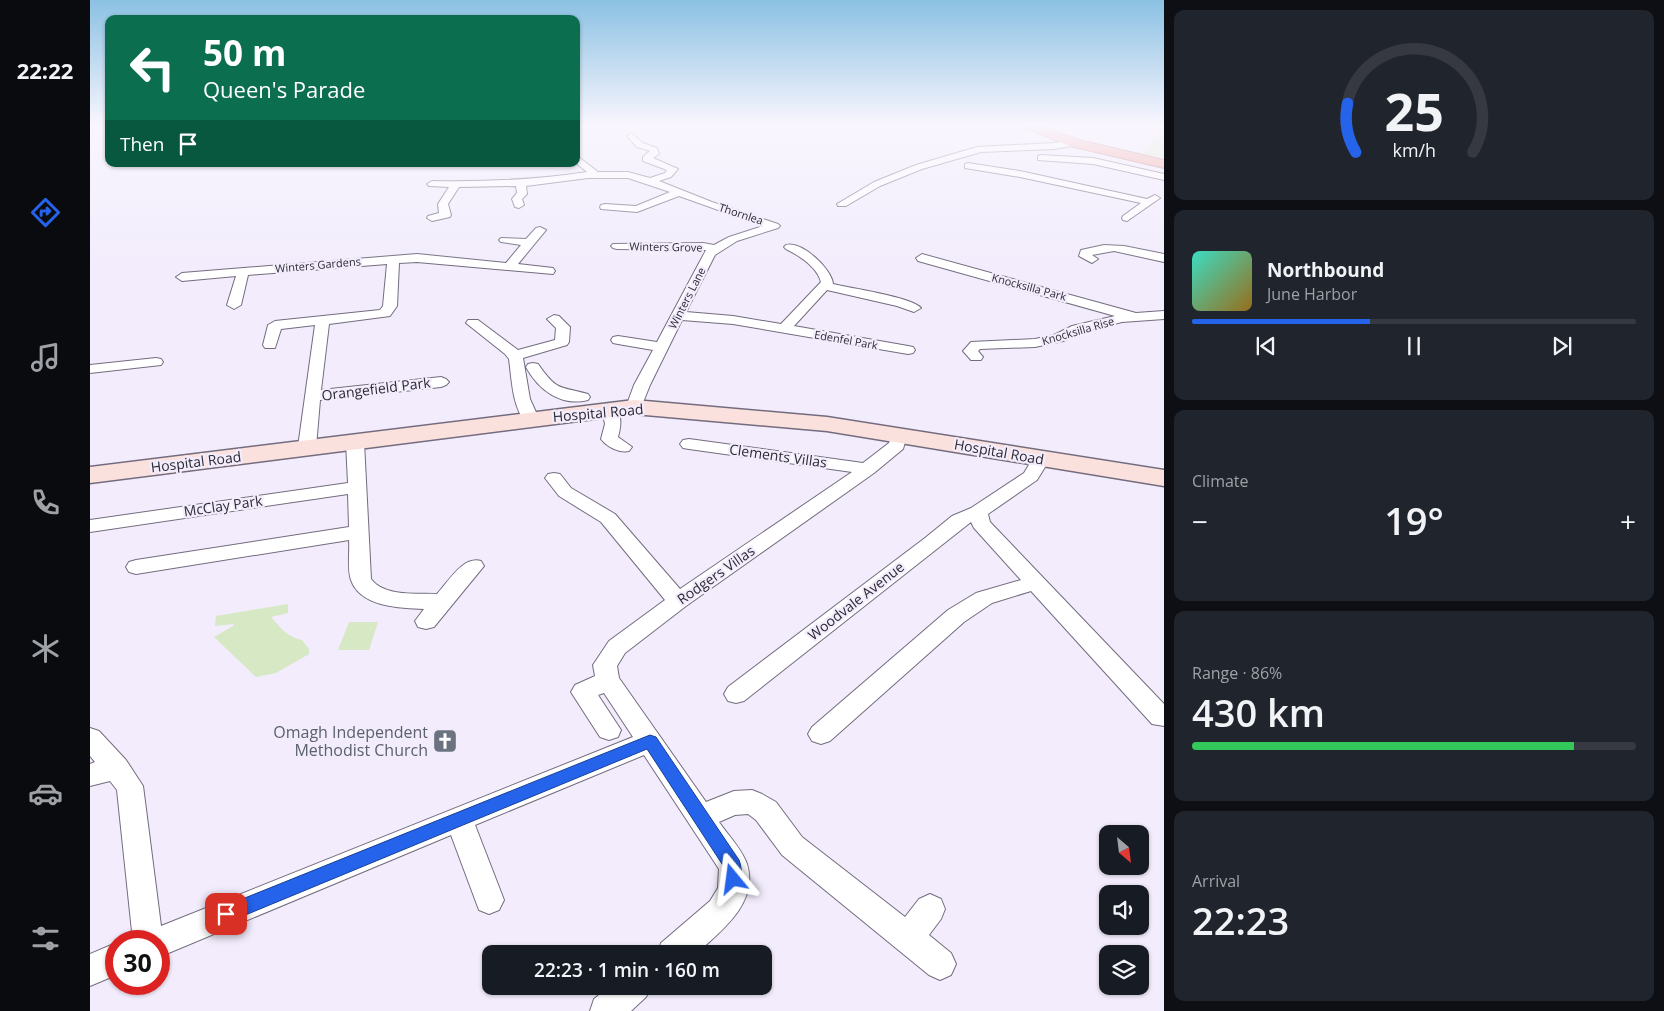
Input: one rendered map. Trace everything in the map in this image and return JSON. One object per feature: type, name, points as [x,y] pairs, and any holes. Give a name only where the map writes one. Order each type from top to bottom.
[{"type":"main road","name":"Hospital Road","points":[[90,475],[634,407],[827,424],[1164,478]]},
{"type":"street","points":[[592,171],[596,175]]},
{"type":"street","points":[[651,181],[671,171]]},
{"type":"street","points":[[842,204],[878,184],[909,171]]},
{"type":"street","points":[[1002,171],[1154,199],[1127,218]]},
{"type":"street","points":[[1138,171],[1164,177]]},
{"type":"street","name":"Thornlea","points":[[432,184],[521,184],[596,175],[628,175],[651,181],[774,226]]},
{"type":"street","points":[[519,205],[517,199],[522,194],[521,184]]},
{"type":"street","points":[[432,218],[446,215],[443,204],[456,185]]},
{"type":"street","points":[[605,207],[637,209],[680,192]]},
{"type":"street","points":[[715,249],[733,239],[774,226]]},
{"type":"street","points":[[510,266],[540,230]]},
{"type":"street","points":[[506,240],[529,243]]},
{"type":"street","name":"Winters Grove","points":[[617,246],[703,246],[715,249]]},
{"type":"street","points":[[784,330],[826,283],[825,275],[818,267],[790,247]]},
{"type":"street","points":[[1092,260],[1085,256],[1085,253],[1104,247],[1164,258]]},
{"type":"street","name":"Winters Lane","points":[[634,407],[642,385],[710,253],[715,249]]},
{"type":"street","name":"Winters Gardens","points":[[182,277],[416,258],[549,270]]},
{"type":"street","name":"Knocksilla Park","points":[[922,258],[1136,317]]},
{"type":"street","points":[[270,345],[275,325],[376,316],[385,312],[390,306],[394,259]]},
{"type":"street","points":[[234,304],[243,272]]},
{"type":"street","points":[[824,286],[901,303],[914,308]]},
{"type":"street","points":[[1136,317],[1164,315]]},
{"type":"street","name":"Edenfel Park","points":[[679,316],[733,320],[908,350]]},
{"type":"street","name":"Knocksilla Rise","points":[[976,357],[970,351],[976,344],[1035,343],[1058,338],[1077,330],[1122,318],[1136,317]]},
{"type":"street","points":[[514,356],[562,342],[563,326],[554,319]]},
{"type":"street","name":"Orangefield Park","points":[[307,448],[322,321]]},
{"type":"street","points":[[474,323],[514,356],[520,390],[530,419]]},
{"type":"street","points":[[621,340],[663,347]]},
{"type":"street","points":[[90,369],[156,362]]},
{"type":"street","points":[[533,367],[539,379],[554,392],[582,397]]},
{"type":"street","name":"Orangefield Park","points":[[312,396],[441,382]]},
{"type":"street","points":[[520,390],[545,384]]},
{"type":"street","points":[[610,410],[614,424],[609,439],[623,447]]},
{"type":"street","name":"Rodgers Villas","points":[[608,680],[605,664],[617,648],[678,601],[843,488],[898,444],[899,435]]},
{"type":"street","points":[[355,442],[362,584],[375,594],[394,599],[442,602]]},
{"type":"street","name":"Clements Villas","points":[[689,444],[868,468]]},
{"type":"street","name":"Woodvale Avenue","points":[[736,694],[932,544],[952,525],[966,515],[978,512],[1031,476],[1041,459]]},
{"type":"street","points":[[554,478],[565,492],[608,518],[678,601]]},
{"type":"street","name":"McClay Park","points":[[90,526],[357,487]]},
{"type":"street","points":[[978,512],[981,524],[1161,717]]},
{"type":"street","points":[[136,567],[360,532]]},
{"type":"street","points":[[426,621],[474,566]]},
{"type":"street","points":[[821,734],[956,616],[984,598],[1037,582]]},
{"type":"street","points":[[609,730],[583,692],[608,680],[732,866],[733,892],[721,911],[682,945]]},
{"type":"street","points":[[90,738],[117,768],[130,786],[147,930]]},
{"type":"street","points":[[170,937],[650,741]]},
{"type":"street","points":[[90,775],[117,768]]},
{"type":"street","points":[[700,817],[734,803],[752,802],[766,811],[792,846],[940,964]]},
{"type":"street","points":[[459,819],[489,900]]},
{"type":"street","points":[[908,938],[930,910]]},
{"type":"street","points":[[90,970],[105,964]]},
{"type":"street","points":[[610,1010],[626,995]]},
{"type":"green space","points":[[288,604],[288,613],[271,617],[288,634],[302,640],[309,649],[309,654],[276,673],[256,677],[214,637],[234,624],[215,626],[216,616]]},
{"type":"green space","points":[[349,622],[378,622],[369,650],[338,650]]},
{"type":"place","name":"Omagh Independent Methodist Church","points":[[445,741]]},
{"type":"route","points":[[226,914],[650,741],[732,866],[733,879]]}]
